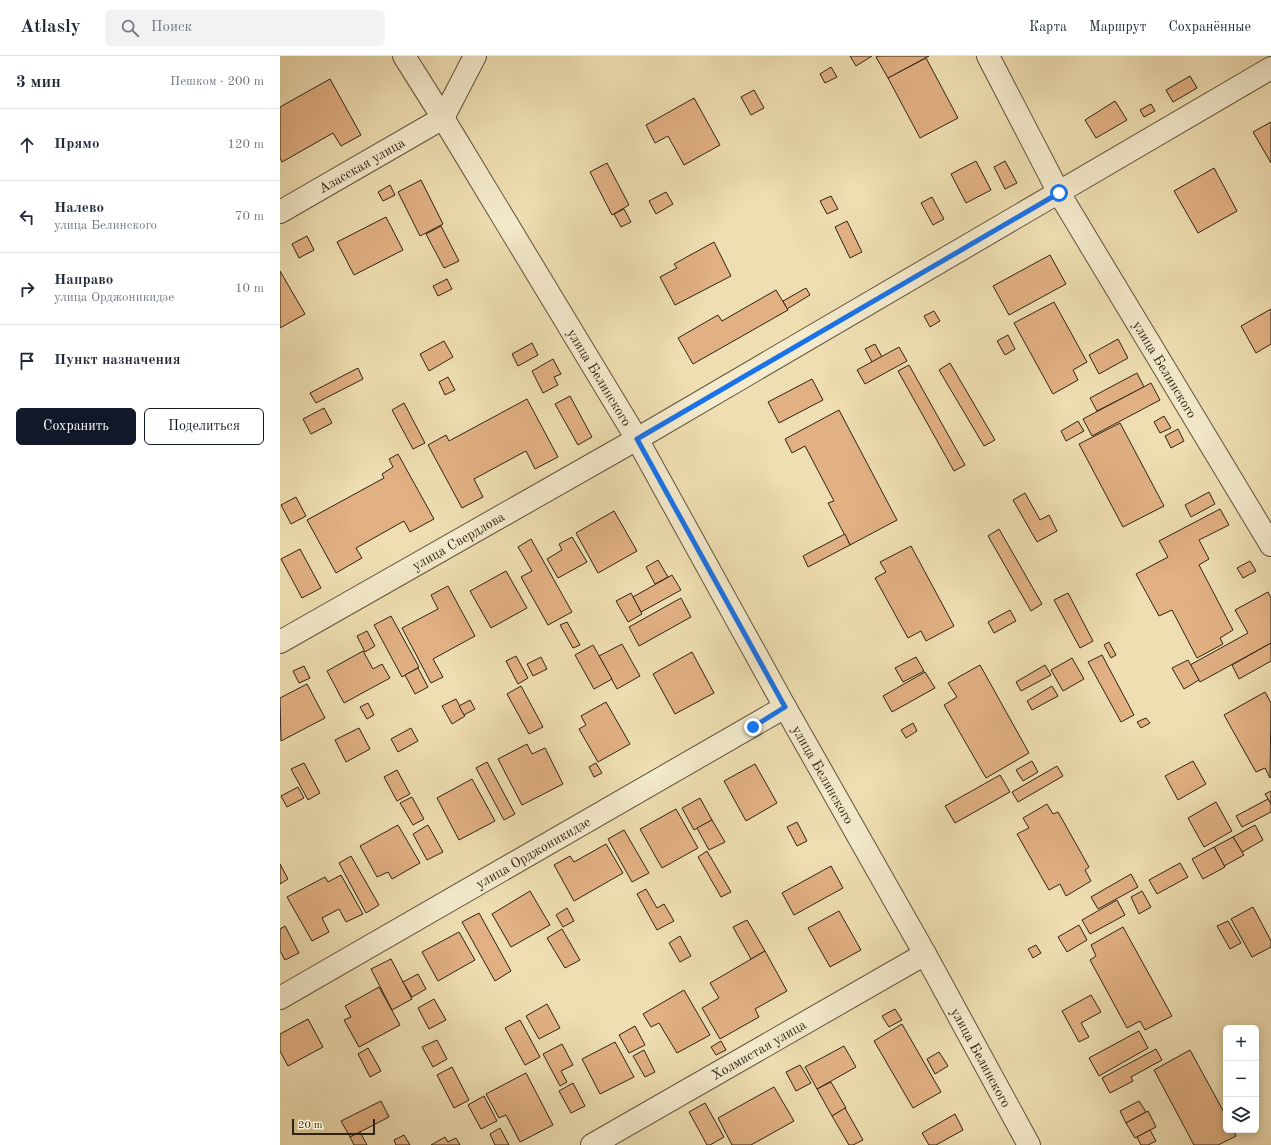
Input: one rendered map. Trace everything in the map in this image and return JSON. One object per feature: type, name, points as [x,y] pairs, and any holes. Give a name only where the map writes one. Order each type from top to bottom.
[{"type":"street","name":"улица Белинского","points":[[404,56],[637,439],[785,707],[925,954],[1029,1145]]},
{"type":"street","points":[[443,118],[475,56]]},
{"type":"street","name":"улица Белинского","points":[[988,56],[1059,193],[1271,545]]},
{"type":"street","name":"улица Свердлова","points":[[280,642],[637,439],[1271,68]]},
{"type":"street","name":"Азасская улица","points":[[280,212],[443,118]]},
{"type":"street","name":"улица Орджоникидзе","points":[[280,998],[785,707]]},
{"type":"street","name":"Холмистая улица","points":[[592,1145],[925,954]]},
{"type":"building","points":[[850,56],[872,56],[856,66]]},
{"type":"building","points":[[929,56],[888,78],[876,57]]},
{"type":"building","points":[[926,58],[958,118],[920,138],[888,78]]},
{"type":"building","points":[[831,67],[837,77],[825,83],[820,74]]},
{"type":"building","points":[[1190,76],[1197,88],[1173,102],[1166,90]]},
{"type":"building","points":[[330,79],[361,135],[341,146],[333,133],[282,162],[280,158],[280,107]]},
{"type":"building","points":[[754,90],[764,108],[751,115],[741,97]]},
{"type":"building","points":[[694,98],[720,145],[684,165],[668,136],[655,143],[646,125]]},
{"type":"building","points":[[1115,101],[1127,120],[1096,138],[1085,120]]},
{"type":"building","points":[[1151,104],[1155,111],[1144,117],[1140,110]]},
{"type":"building","points":[[1271,122],[1271,163],[1253,132]]},
{"type":"building","points":[[976,161],[991,190],[966,203],[951,174]]},
{"type":"building","points":[[1005,161],[1017,183],[1005,189],[994,167]]},
{"type":"building","points":[[607,163],[629,205],[612,215],[590,172]]},
{"type":"building","points":[[1214,168],[1237,211],[1198,233],[1174,191]]},
{"type":"building","points":[[421,180],[443,224],[420,236],[398,192]]},
{"type":"building","points":[[390,185],[395,195],[383,201],[378,192]]},
{"type":"building","points":[[666,192],[673,204],[656,214],[649,201]]},
{"type":"building","points":[[831,196],[838,209],[827,214],[820,201]]},
{"type":"building","points":[[932,197],[944,219],[933,225],[921,203]]},
{"type":"building","points":[[624,209],[631,222],[621,227],[614,214]]},
{"type":"building","points":[[386,217],[403,250],[354,275],[337,242]]},
{"type":"building","points":[[847,221],[862,252],[850,258],[835,227]]},
{"type":"building","points":[[441,226],[459,261],[444,268],[426,234]]},
{"type":"building","points":[[307,236],[314,250],[299,258],[292,244]]},
{"type":"building","points":[[714,242],[731,276],[675,305],[660,277],[677,268],[674,264]]},
{"type":"building","points":[[1050,255],[1066,284],[1009,315],[993,286]]},
{"type":"building","points":[[280,271],[305,314],[280,328]]},
{"type":"building","points":[[447,279],[452,289],[438,296],[433,286]]},
{"type":"building","points":[[806,288],[810,295],[787,309],[783,301]]},
{"type":"building","points":[[776,290],[788,310],[693,364],[678,338],[718,315],[722,321]]},
{"type":"building","points":[[1054,302],[1087,362],[1073,370],[1078,380],[1053,394],[1014,323]]},
{"type":"building","points":[[1271,309],[1271,344],[1256,353],[1241,326]]},
{"type":"building","points":[[934,311],[940,321],[930,327],[924,316]]},
{"type":"building","points":[[1008,335],[1015,349],[1005,355],[997,341]]},
{"type":"building","points":[[1118,339],[1128,358],[1099,374],[1089,355]]},
{"type":"building","points":[[444,341],[453,357],[429,371],[420,354]]},
{"type":"building","points":[[532,343],[538,355],[518,366],[512,354]]},
{"type":"building","points":[[875,344],[882,357],[872,362],[865,349]]},
{"type":"building","points":[[899,347],[907,361],[865,384],[857,370]]},
{"type":"building","points":[[553,359],[561,374],[554,377],[558,385],[543,393],[532,371]]},
{"type":"building","points":[[950,363],[995,440],[984,446],[939,370]]},
{"type":"building","points":[[909,365],[965,465],[954,471],[898,371]]},
{"type":"building","points":[[358,368],[363,379],[316,403],[310,393]]},
{"type":"building","points":[[1137,373],[1144,387],[1097,411],[1090,398]]},
{"type":"building","points":[[448,377],[455,390],[445,395],[439,382]]},
{"type":"building","points":[[812,379],[823,400],[779,423],[768,402]]},
{"type":"building","points":[[1151,383],[1160,400],[1092,436],[1083,419]]},
{"type":"building","points":[[570,396],[592,437],[578,445],[555,404]]},
{"type":"building","points":[[527,399],[558,457],[535,469],[526,451],[474,479],[483,497],[462,508],[428,445],[446,435],[449,441]]},
{"type":"building","points":[[404,403],[425,443],[413,449],[392,410]]},
{"type":"building","points":[[324,408],[332,423],[311,434],[303,419]]},
{"type":"building","points":[[839,410],[897,520],[850,545],[828,503],[834,501],[805,446],[792,453],[785,439]]},
{"type":"building","points":[[1164,416],[1171,428],[1160,433],[1154,422]]},
{"type":"building","points":[[1078,421],[1084,431],[1066,441],[1061,431]]},
{"type":"building","points":[[1120,423],[1164,506],[1123,527],[1079,444]]},
{"type":"building","points":[[1178,429],[1184,441],[1171,448],[1165,436]]},
{"type":"building","points":[[398,454],[434,519],[410,532],[404,521],[356,548],[362,558],[336,573],[307,520],[384,478],[382,474],[393,467],[389,459]]},
{"type":"building","points":[[1209,492],[1215,504],[1191,517],[1185,505]]},
{"type":"building","points":[[1025,493],[1040,520],[1049,515],[1057,531],[1037,542],[1013,500]]},
{"type":"building","points":[[296,497],[306,516],[291,524],[281,505]]},
{"type":"building","points":[[1220,509],[1229,525],[1199,540],[1209,559],[1199,565],[1233,630],[1220,638],[1223,644],[1197,658],[1172,610],[1159,616],[1136,574],[1168,557],[1159,541]]},
{"type":"building","points":[[614,511],[637,551],[598,573],[576,533]]},
{"type":"building","points":[[999,529],[1042,604],[1031,611],[988,536]]},
{"type":"building","points":[[845,534],[850,545],[808,567],[803,556]]},
{"type":"building","points":[[572,537],[587,562],[558,578],[547,559],[562,550],[559,544]]},
{"type":"building","points":[[531,539],[572,612],[548,625],[521,577],[532,571],[518,547]]},
{"type":"building","points":[[911,546],[954,626],[926,641],[921,631],[908,638],[875,578],[886,572],[880,562]]},
{"type":"building","points":[[300,549],[321,588],[302,598],[281,559]]},
{"type":"building","points":[[658,560],[668,577],[655,584],[646,567]]},
{"type":"building","points":[[1250,561],[1256,571],[1243,578],[1237,568]]},
{"type":"building","points":[[506,571],[527,608],[491,628],[470,591]]},
{"type":"building","points":[[672,575],[681,590],[641,612],[633,597]]},
{"type":"building","points":[[448,586],[475,636],[433,659],[443,677],[431,683],[402,628],[438,609],[431,595]]},
{"type":"building","points":[[1268,592],[1271,598],[1271,643],[1200,682],[1190,665],[1248,633],[1235,610]]},
{"type":"building","points":[[631,593],[642,614],[628,622],[616,601]]},
{"type":"building","points":[[1068,593],[1093,641],[1080,648],[1054,600]]},
{"type":"building","points":[[681,598],[691,617],[639,646],[629,627]]},
{"type":"building","points":[[1010,610],[1016,621],[994,633],[988,622]]},
{"type":"building","points":[[391,616],[419,667],[402,677],[374,625]]},
{"type":"building","points":[[567,622],[580,645],[573,648],[560,625]]},
{"type":"building","points":[[367,631],[375,646],[365,652],[357,636]]},
{"type":"building","points":[[1109,642],[1116,655],[1111,658],[1104,645]]},
{"type":"building","points":[[1271,643],[1271,661],[1239,679],[1232,665]]},
{"type":"building","points":[[622,644],[640,676],[617,689],[599,656]]},
{"type":"building","points":[[593,645],[612,679],[594,689],[575,655]]},
{"type":"building","points":[[363,651],[373,669],[382,664],[390,678],[344,703],[327,671]]},
{"type":"building","points":[[692,652],[714,693],[675,714],[653,674]]},
{"type":"building","points":[[1102,655],[1134,715],[1121,722],[1088,662]]},
{"type":"building","points":[[516,656],[528,678],[518,684],[506,661]]},
{"type":"building","points":[[541,657],[547,669],[533,676],[527,664]]},
{"type":"building","points":[[916,657],[924,671],[903,682],[895,668]]},
{"type":"building","points":[[1072,658],[1084,679],[1063,691],[1051,670]]},
{"type":"building","points":[[1188,660],[1199,680],[1184,689],[1172,668]]},
{"type":"building","points":[[980,665],[1029,753],[986,778],[944,705],[957,697],[948,683]]},
{"type":"building","points":[[1045,665],[1051,675],[1021,691],[1016,682]]},
{"type":"building","points":[[304,666],[310,678],[299,683],[293,671]]},
{"type":"building","points":[[418,668],[428,687],[415,694],[405,675]]},
{"type":"building","points":[[925,672],[935,688],[892,712],[883,696]]},
{"type":"building","points":[[307,684],[325,718],[281,741],[280,698]]},
{"type":"building","points":[[521,686],[543,727],[529,734],[507,694]]},
{"type":"building","points":[[1052,686],[1058,696],[1032,710],[1027,701]]},
{"type":"building","points":[[1265,692],[1271,703],[1270,778],[1265,768],[1256,772],[1224,715]]},
{"type":"building","points":[[456,699],[465,716],[452,724],[442,706]]},
{"type":"building","points":[[470,700],[475,709],[464,715],[459,706]]},
{"type":"building","points":[[606,702],[630,744],[598,762],[579,729],[586,725],[581,716]]},
{"type":"building","points":[[368,703],[374,715],[367,719],[360,707]]},
{"type":"building","points":[[1146,718],[1150,723],[1141,728],[1137,722]]},
{"type":"building","points":[[913,723],[917,731],[906,738],[901,730]]},
{"type":"building","points":[[359,728],[370,749],[346,762],[335,740]]},
{"type":"building","points":[[411,728],[418,741],[398,752],[391,739]]},
{"type":"building","points":[[527,744],[532,754],[545,748],[563,784],[522,805],[498,759]]},
{"type":"building","points":[[1032,761],[1038,772],[1023,781],[1016,770]]},
{"type":"building","points":[[1193,761],[1206,784],[1178,800],[1165,776]]},
{"type":"building","points":[[487,762],[515,814],[504,820],[476,768]]},
{"type":"building","points":[[304,763],[320,793],[308,800],[291,769]]},
{"type":"building","points":[[596,763],[602,773],[594,777],[589,767]]},
{"type":"building","points":[[755,764],[777,803],[746,821],[724,781]]},
{"type":"building","points":[[1057,766],[1063,776],[1018,802],[1012,792]]},
{"type":"building","points":[[397,770],[410,794],[397,801],[384,777]]},
{"type":"building","points":[[1000,775],[1010,792],[955,823],[945,806]]},
{"type":"building","points":[[472,779],[495,821],[459,840],[437,798]]},
{"type":"building","points":[[298,787],[304,798],[287,807],[281,796]]},
{"type":"building","points":[[1271,791],[1271,804],[1265,794]]},
{"type":"building","points":[[412,797],[424,819],[413,825],[400,803]]},
{"type":"building","points":[[700,798],[712,820],[694,830],[682,808]]},
{"type":"building","points":[[1268,799],[1271,804],[1271,812],[1242,827],[1236,816]]},
{"type":"building","points":[[1216,802],[1232,831],[1204,847],[1188,818]]},
{"type":"building","points":[[1047,804],[1053,814],[1058,812],[1089,867],[1085,870],[1091,881],[1066,896],[1060,884],[1049,890],[1017,834],[1029,828],[1023,818]]},
{"type":"building","points":[[676,809],[698,848],[662,868],[640,829]]},
{"type":"building","points":[[712,820],[725,842],[709,850],[697,828]]},
{"type":"building","points":[[797,822],[807,841],[797,846],[787,827]]},
{"type":"building","points":[[398,825],[420,863],[392,879],[388,872],[377,877],[360,846]]},
{"type":"building","points":[[428,825],[443,852],[427,860],[413,834]]},
{"type":"building","points":[[1255,825],[1263,840],[1242,852],[1233,837]]},
{"type":"building","points":[[624,830],[649,873],[632,882],[608,839]]},
{"type":"building","points":[[1233,837],[1244,855],[1224,866],[1214,847]]},
{"type":"building","points":[[606,844],[623,873],[574,901],[554,865],[570,856],[574,862]]},
{"type":"building","points":[[1214,847],[1225,867],[1203,879],[1192,859]]},
{"type":"building","points":[[707,851],[731,892],[721,897],[698,857]]},
{"type":"building","points":[[351,856],[379,905],[366,913],[339,863]]},
{"type":"building","points":[[1180,863],[1188,877],[1157,894],[1149,880]]},
{"type":"building","points":[[280,864],[288,879],[280,884]]},
{"type":"building","points":[[831,866],[843,888],[794,915],[782,893]]},
{"type":"building","points":[[1131,874],[1138,887],[1098,909],[1091,897]]},
{"type":"building","points":[[341,875],[363,914],[346,922],[339,909],[322,918],[329,932],[312,941],[287,897],[325,877],[328,882]]},
{"type":"building","points":[[646,889],[657,908],[664,904],[674,921],[657,930],[637,894]]},
{"type":"building","points":[[530,891],[550,925],[511,947],[492,914]]},
{"type":"building","points":[[1142,891],[1151,907],[1139,914],[1131,897]]},
{"type":"building","points":[[1117,900],[1125,915],[1090,934],[1082,920]]},
{"type":"building","points":[[1253,907],[1271,941],[1271,947],[1252,957],[1231,919]]},
{"type":"building","points":[[567,908],[574,921],[563,927],[556,915]]},
{"type":"building","points":[[839,911],[861,950],[830,967],[808,928]]},
{"type":"building","points":[[479,913],[511,971],[495,981],[462,922]]},
{"type":"building","points":[[747,920],[765,951],[751,959],[733,927]]},
{"type":"building","points":[[1228,921],[1241,943],[1230,949],[1217,926]]},
{"type":"building","points":[[1079,925],[1087,940],[1067,952],[1058,937]]},
{"type":"building","points":[[285,926],[299,953],[285,960],[280,951],[280,929]]},
{"type":"building","points":[[1123,927],[1172,1016],[1145,1030],[1140,1021],[1127,1028],[1090,960],[1096,956],[1091,945]]},
{"type":"building","points":[[562,929],[580,960],[565,968],[547,938]]},
{"type":"building","points":[[459,932],[475,960],[438,981],[422,952]]},
{"type":"building","points":[[680,936],[691,956],[680,962],[669,943]]},
{"type":"building","points":[[1036,945],[1041,953],[1033,958],[1028,949]]},
{"type":"building","points":[[765,951],[787,991],[755,1009],[759,1017],[720,1039],[702,1008],[719,998],[710,983]]},
{"type":"building","points":[[391,959],[412,999],[392,1010],[371,969]]},
{"type":"building","points":[[418,974],[426,989],[412,997],[403,982]]},
{"type":"building","points":[[379,987],[400,1025],[359,1047],[344,1020],[351,1017],[345,1006]]},
{"type":"building","points":[[684,990],[710,1035],[677,1053],[659,1023],[651,1027],[643,1014]]},
{"type":"building","points":[[1091,995],[1101,1012],[1081,1023],[1089,1037],[1079,1042],[1062,1011]]},
{"type":"building","points":[[434,999],[446,1020],[429,1029],[418,1008]]},
{"type":"building","points":[[547,1004],[560,1028],[539,1039],[526,1016]]},
{"type":"building","points":[[895,1009],[902,1020],[889,1027],[882,1016]]},
{"type":"building","points":[[308,1019],[323,1047],[288,1066],[280,1051],[280,1034]]},
{"type":"building","points":[[520,1020],[540,1057],[525,1065],[505,1028]]},
{"type":"building","points":[[902,1024],[941,1092],[913,1108],[874,1041]]},
{"type":"building","points":[[635,1026],[645,1045],[629,1053],[619,1035]]},
{"type":"building","points":[[1139,1031],[1148,1048],[1099,1076],[1089,1058]]},
{"type":"building","points":[[437,1040],[447,1059],[433,1067],[422,1047]]},
{"type":"building","points":[[721,1041],[726,1050],[716,1055],[711,1047]]},
{"type":"building","points":[[615,1042],[634,1077],[600,1094],[582,1059]]},
{"type":"building","points":[[562,1044],[573,1065],[561,1071],[567,1082],[560,1086],[543,1054]]},
{"type":"building","points":[[844,1046],[856,1067],[817,1089],[805,1067]]},
{"type":"building","points":[[368,1048],[381,1071],[370,1077],[358,1054]]},
{"type":"building","points":[[1156,1049],[1162,1060],[1131,1077],[1133,1081],[1110,1093],[1102,1078]]},
{"type":"building","points":[[644,1050],[655,1072],[645,1077],[633,1056]]},
{"type":"building","points":[[1190,1050],[1223,1110],[1223,1133],[1234,1133],[1236,1136],[1218,1145],[1194,1145],[1154,1070]]},
{"type":"building","points":[[939,1052],[948,1066],[935,1074],[927,1059]]},
{"type":"building","points":[[800,1065],[811,1083],[796,1091],[786,1072]]},
{"type":"building","points":[[452,1067],[469,1100],[454,1108],[437,1075]]},
{"type":"building","points":[[526,1073],[553,1125],[520,1142],[506,1115],[499,1118],[486,1094]]},
{"type":"building","points":[[831,1082],[846,1108],[832,1116],[817,1089]]},
{"type":"building","points":[[573,1083],[585,1106],[571,1113],[559,1091]]},
{"type":"building","points":[[774,1087],[794,1121],[751,1145],[732,1145],[718,1118]]},
{"type":"building","points":[[484,1096],[497,1121],[481,1129],[468,1105]]},
{"type":"building","points":[[381,1101],[389,1117],[350,1137],[341,1121]]},
{"type":"building","points":[[1139,1101],[1146,1112],[1126,1123],[1120,1111]]},
{"type":"building","points":[[705,1103],[724,1137],[710,1145],[707,1145],[689,1112]]},
{"type":"building","points":[[845,1108],[863,1140],[853,1145],[849,1145],[832,1116]]},
{"type":"building","points":[[1148,1111],[1156,1127],[1135,1138],[1126,1123]]},
{"type":"building","points":[[955,1114],[963,1130],[936,1145],[929,1145],[922,1133]]},
{"type":"building","points":[[500,1128],[509,1145],[495,1145],[490,1134]]},
{"type":"building","points":[[1150,1130],[1156,1141],[1148,1145],[1141,1145],[1137,1137]]},
{"type":"building","points":[[360,1132],[367,1145],[354,1145],[350,1137]]},
{"type":"building","points":[[404,1135],[410,1145],[396,1145],[394,1140]]},
{"type":"building","points":[[445,1137],[448,1142],[456,1138],[460,1145],[431,1145]]},
{"type":"route","points":[[753,727],[785,707],[637,439],[1059,193]]}]
